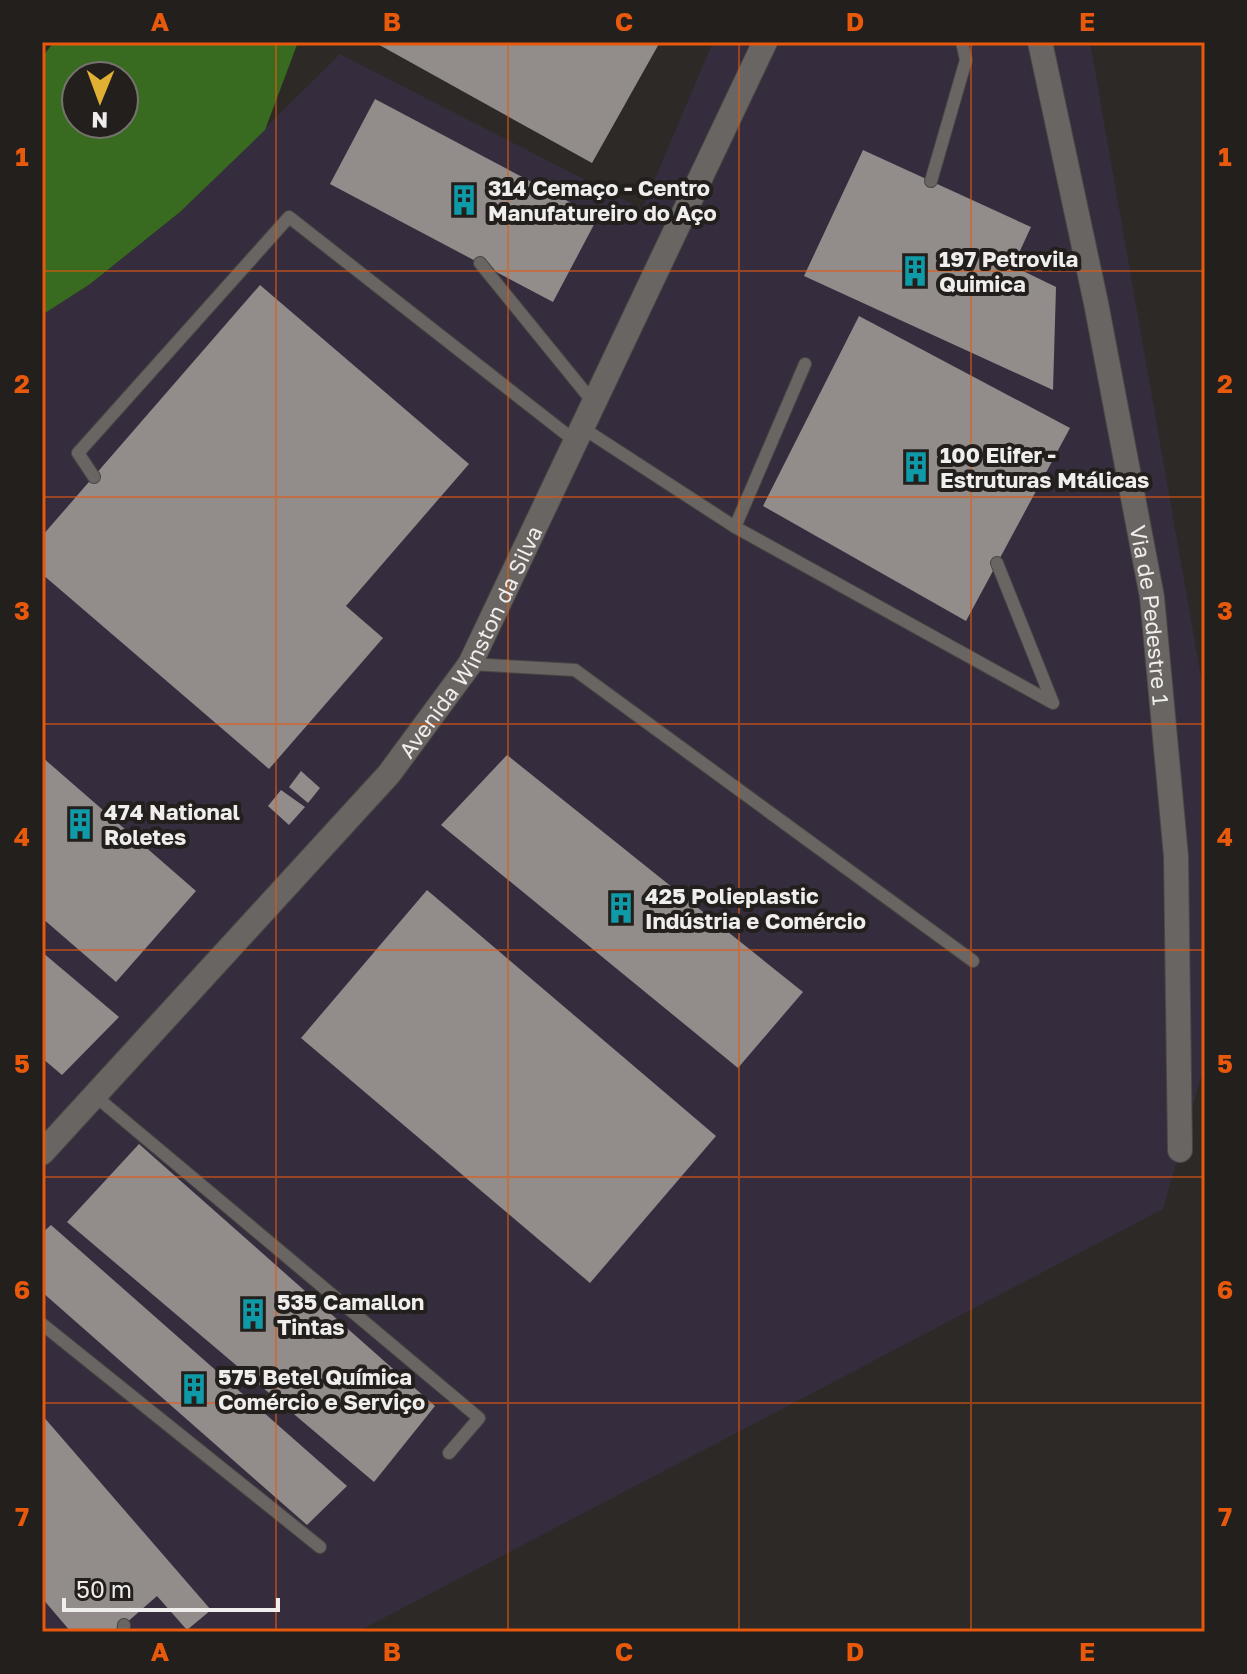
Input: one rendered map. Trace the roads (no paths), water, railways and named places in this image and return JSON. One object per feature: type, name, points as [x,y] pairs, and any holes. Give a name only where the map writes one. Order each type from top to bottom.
[{"type":"street","name":"Avenida Winston da Silva","points":[[42,1153],[389,774],[470,664],[765,42]]},
{"type":"street","name":"Via de Pedestre 1","points":[[1040,42],[1096,303],[1152,597],[1176,856],[1180,1150]]},
{"type":"lane","points":[[931,181],[966,60],[962,42]]},
{"type":"lane","points":[[94,477],[78,453],[289,217],[578,434],[735,527],[1053,703],[997,563]]},
{"type":"lane","points":[[480,263],[593,402]]},
{"type":"lane","points":[[735,527],[805,364]]},
{"type":"lane","points":[[470,664],[575,670],[973,961]]},
{"type":"lane","points":[[94,1095],[479,1418],[449,1453]]},
{"type":"lane","points":[[42,1324],[320,1547]]},
{"type":"place","name":"314 Cemaço - Centro Manufatureiro do Aço","points":[[464,200]]},
{"type":"place","name":"197 Petrovila Quimica","points":[[915,271]]},
{"type":"place","name":"100 Elifer - Estruturas Mtálicas","points":[[916,467]]},
{"type":"place","name":"474 National Roletes","points":[[80,824]]},
{"type":"place","name":"425 Polieplastic Indústria e Comércio","points":[[621,908]]},
{"type":"place","name":"535 Camallon Tintas","points":[[253,1314]]},
{"type":"place","name":"575 Betel Química Comércio e Serviço","points":[[194,1389]]}]
